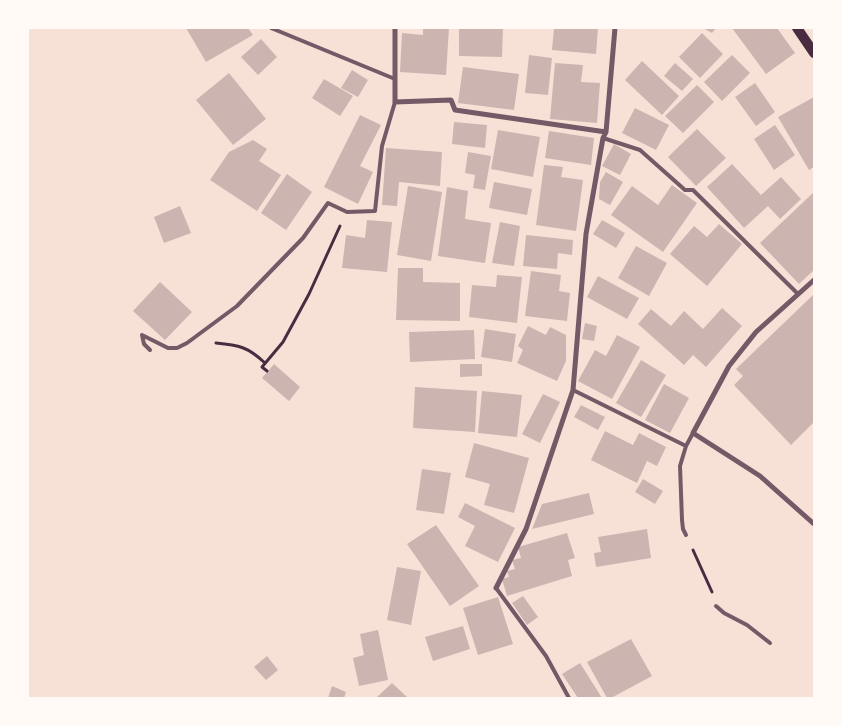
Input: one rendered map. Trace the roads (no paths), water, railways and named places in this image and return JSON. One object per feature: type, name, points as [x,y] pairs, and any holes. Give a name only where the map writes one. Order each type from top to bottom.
[{"type":"main road","points":[[797,28],[814,53]]},
{"type":"street","points":[[395,28],[395,102],[451,100],[455,110],[606,132]]},
{"type":"street","points":[[496,588],[526,529],[573,390],[586,234],[606,132],[615,28]]},
{"type":"street","points":[[814,280],[756,332],[729,366],[693,433],[760,476],[814,524]]},
{"type":"lane","points":[[271,28],[395,79]]},
{"type":"lane","points":[[150,350],[144,344],[142,335],[162,346],[176,348],[187,343],[237,306],[303,238],[328,203],[347,212],[375,212],[382,146],[395,102]]},
{"type":"lane","points":[[604,138],[640,150],[685,190],[693,190],[798,294]]},
{"type":"lane","points":[[573,390],[686,446]]},
{"type":"lane","points":[[686,536],[682,520],[680,466],[686,446],[693,433]]},
{"type":"lane","points":[[496,588],[546,656],[569,698]]},
{"type":"lane","points":[[716,606],[724,613],[747,625],[770,643]]}]
